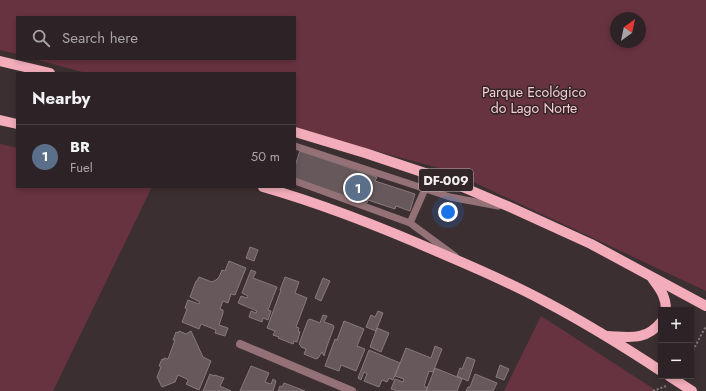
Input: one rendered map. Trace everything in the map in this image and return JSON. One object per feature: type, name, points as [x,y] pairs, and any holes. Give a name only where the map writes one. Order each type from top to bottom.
[{"type":"main road","points":[[0,61],[45,72]]},
{"type":"main road","points":[[0,120],[16,124]]},
{"type":"main road","name":"DF-009","points":[[296,132],[446,180],[591,244],[706,306]]},
{"type":"main road","points":[[267,188],[353,217],[399,235],[506,282],[544,301],[606,336],[658,369]]},
{"type":"main road","points":[[651,276],[660,289],[665,300],[666,307]]},
{"type":"main road","points":[[606,336],[635,338],[648,334],[658,327]]},
{"type":"main road","points":[[674,379],[692,391]]},
{"type":"street","points":[[240,344],[352,391]]},
{"type":"lane","points":[[296,146],[450,197],[512,208]]},
{"type":"lane","points":[[296,181],[410,223],[465,264]]},
{"type":"lane","points":[[410,223],[425,189]]},
{"type":"path","points":[[694,348],[706,326]]},
{"type":"green space","name":"Parque Ecológico do Lago Norte","points":[[0,0],[706,0],[706,291],[450,171],[296,129],[296,72],[82,72],[38,60],[296,60],[296,16],[16,16],[16,54],[0,50]]},
{"type":"green space","points":[[0,144],[16,148],[16,188],[152,188],[53,391],[0,391]]},
{"type":"green space","points":[[541,316],[657,391],[504,391]]},
{"type":"building","points":[[300,151],[377,177],[375,181],[415,194],[410,211],[396,206],[395,209],[368,200],[367,203],[296,179],[296,163]]},
{"type":"building","points":[[250,247],[258,250],[254,261],[246,258]]},
{"type":"building","points":[[229,261],[246,268],[235,295],[231,294],[228,303],[223,301],[220,309],[223,310],[223,313],[219,325],[228,328],[225,336],[215,333],[216,330],[201,324],[199,329],[182,322],[187,309],[185,308],[188,300],[199,304],[200,302],[190,297],[199,277],[212,282],[216,280],[222,270],[225,271]]},
{"type":"building","points":[[251,270],[256,272],[253,278],[277,287],[268,310],[271,311],[268,320],[263,318],[262,322],[249,317],[251,311],[256,313],[257,311],[238,303],[241,296],[247,298],[248,296],[242,293]]},
{"type":"building","points":[[285,277],[299,282],[295,293],[307,298],[296,327],[299,328],[298,331],[300,332],[297,342],[294,341],[293,344],[273,335],[275,331],[267,328]]},
{"type":"building","points":[[323,278],[330,281],[321,301],[315,298]]},
{"type":"building","points":[[378,311],[383,313],[376,331],[366,327],[371,315],[375,317]]},
{"type":"building","points":[[323,315],[327,316],[324,322],[333,325],[334,327],[324,356],[322,352],[316,359],[304,354],[306,349],[301,347],[299,344],[308,320],[310,319],[320,323]]},
{"type":"building","points":[[344,321],[364,329],[357,346],[365,349],[356,371],[341,365],[339,371],[325,366],[335,339],[337,340]]},
{"type":"building","points":[[377,328],[389,333],[381,352],[370,347]]},
{"type":"building","points":[[179,331],[186,334],[191,331],[203,357],[211,361],[199,390],[186,384],[188,381],[187,379],[178,375],[175,382],[162,387],[157,377],[162,359],[168,359],[175,340],[173,340],[176,332],[178,333]]},
{"type":"building","points":[[435,346],[442,349],[433,372],[429,371],[424,386],[428,388],[426,391],[395,391],[391,389],[395,379],[403,382],[404,379],[395,376],[406,348],[431,358]]},
{"type":"building","points":[[369,350],[400,363],[393,380],[389,378],[387,382],[382,380],[379,387],[364,381],[367,374],[364,372],[361,380],[358,378]]},
{"type":"building","points":[[467,357],[475,360],[468,381],[457,376]]},
{"type":"building","points":[[500,365],[509,369],[504,380],[496,377]]},
{"type":"building","points":[[251,366],[269,373],[265,382],[271,384],[273,379],[276,381],[273,391],[240,391]]},
{"type":"building","points":[[435,368],[462,379],[457,391],[426,391]]},
{"type":"building","points":[[210,374],[224,378],[220,386],[231,391],[203,391]]},
{"type":"building","points":[[475,374],[497,383],[493,391],[466,391],[468,387],[470,387]]},
{"type":"building","points":[[284,383],[305,391],[278,391],[280,386],[282,387]]},
{"type":"place","name":"BR","points":[[358,188]]}]
